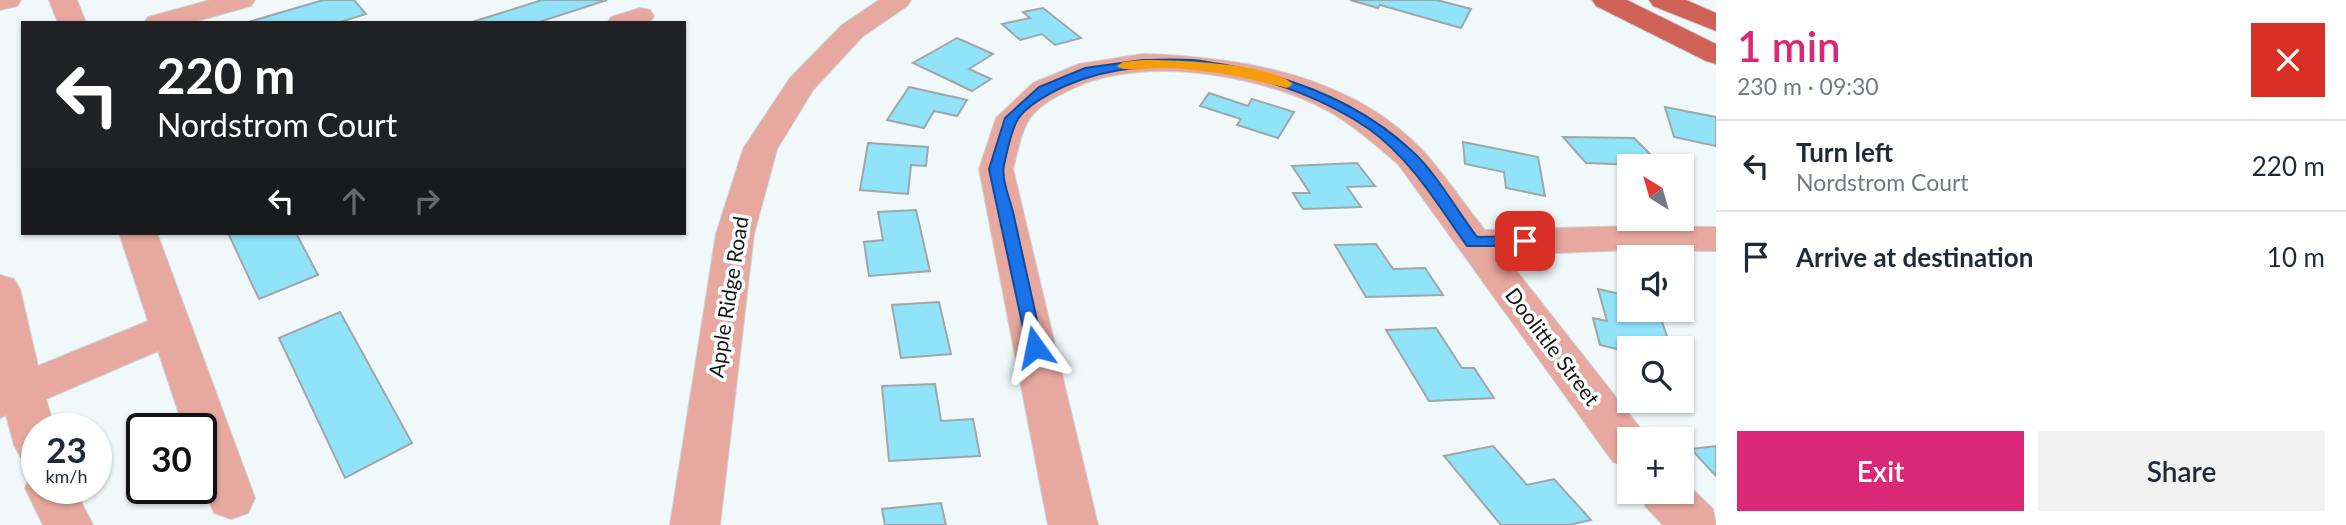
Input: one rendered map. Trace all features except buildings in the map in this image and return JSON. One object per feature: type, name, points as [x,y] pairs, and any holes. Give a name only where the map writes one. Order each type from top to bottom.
[{"type":"main road","points":[[1606,0],[1716,55]]},
{"type":"main road","points":[[1663,0],[1716,23]]},
{"type":"street","points":[[0,2],[7,0]]},
{"type":"street","points":[[63,0],[71,21]]},
{"type":"street","points":[[165,21],[241,0]]},
{"type":"street","name":"Apple Ridge Road","points":[[695,525],[735,234],[760,149],[801,85],[852,31],[897,0]]},
{"type":"street","name":"Doolittle Street","points":[[1073,525],[996,169],[1012,118],[1044,90],[1090,70],[1143,64],[1204,65],[1263,76],[1344,107],[1376,128],[1410,156],[1617,432]]},
{"type":"street","points":[[139,235],[231,498]]},
{"type":"street","points":[[1473,243],[1631,238],[1716,239]]},
{"type":"street","points":[[0,289],[11,396],[21,415]]},
{"type":"street","points":[[11,396],[171,328]]},
{"type":"street","points":[[57,504],[68,525]]},
{"type":"street","points":[[1675,504],[1695,525]]},
{"type":"slow traffic","points":[[1123,66],[1204,65],[1263,76],[1287,84]]},
{"type":"route","points":[[1035,347],[996,169],[1012,118],[1044,90],[1090,70],[1143,64],[1204,65],[1263,76],[1291,85],[1344,107],[1376,128],[1410,156],[1473,243],[1525,241]]}]
